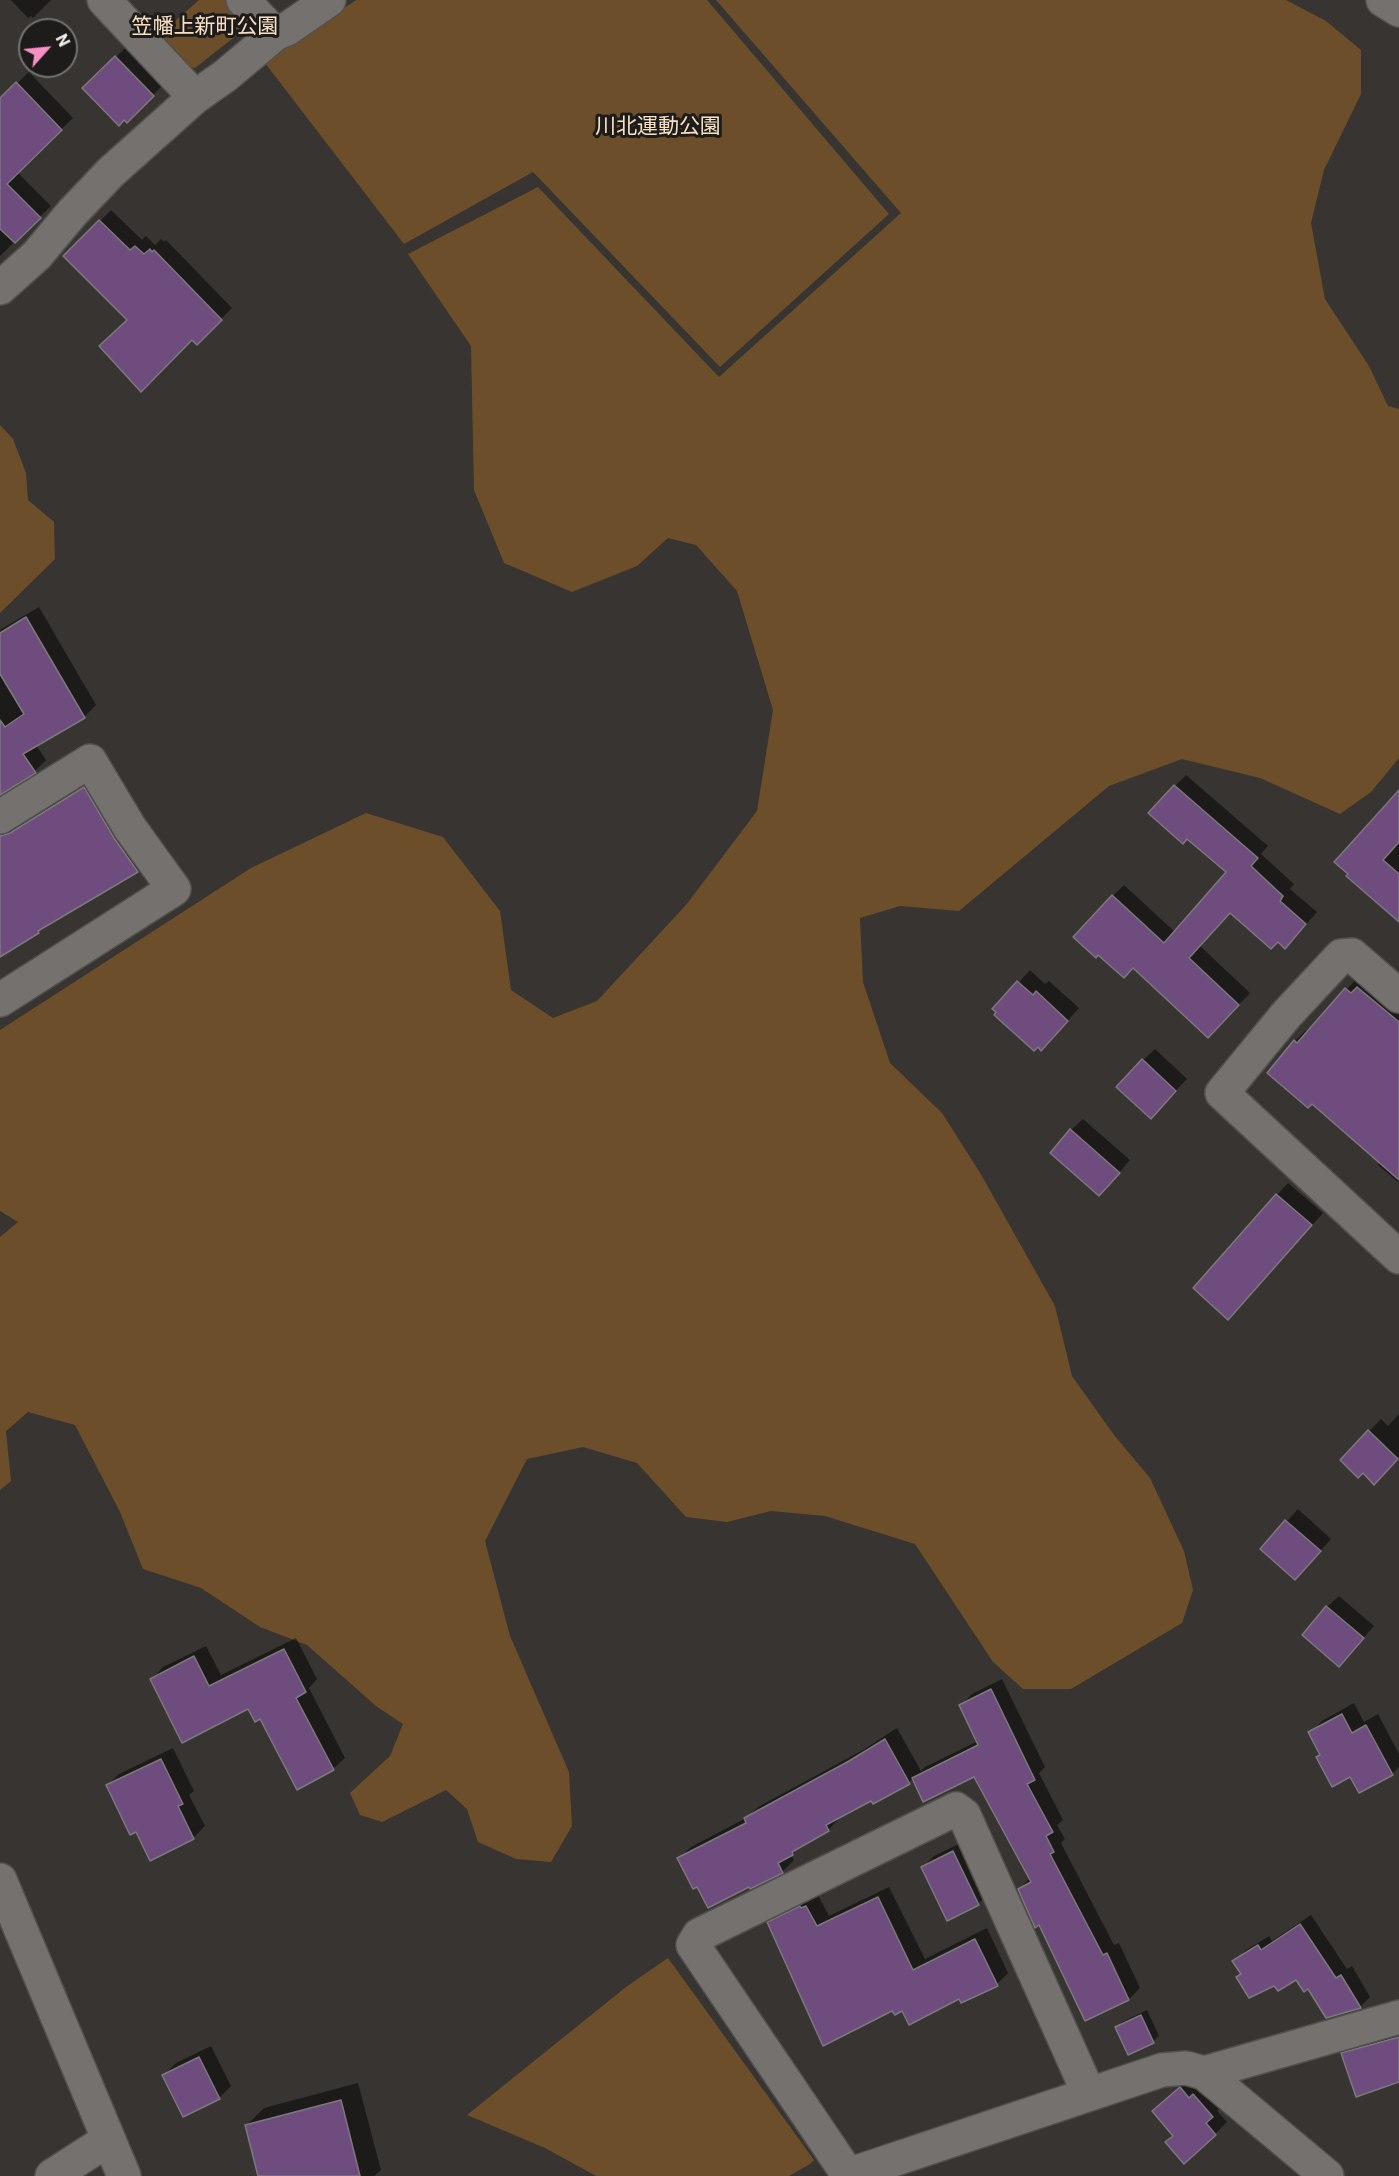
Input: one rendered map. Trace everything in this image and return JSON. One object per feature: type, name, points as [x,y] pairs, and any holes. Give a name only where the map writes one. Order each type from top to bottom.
[{"type":"street","points":[[104,0],[195,97]]},
{"type":"street","points":[[243,0],[275,34]]},
{"type":"street","points":[[0,288],[37,255],[72,213],[111,172],[195,97],[225,76],[275,34],[287,29],[329,0]]},
{"type":"street","points":[[1383,0],[1399,10]]},
{"type":"street","points":[[0,817],[90,761],[130,828],[174,889],[0,1000]]},
{"type":"street","points":[[1399,996],[1352,955],[1341,956],[1286,1015],[1222,1093],[1399,1257]]},
{"type":"street","points":[[1089,2094],[964,1815],[956,1809],[699,1935],[693,1945],[847,2176],[1162,2070],[1186,2068],[1204,2073],[1327,2176]]},
{"type":"street","points":[[0,1880],[124,2176]]},
{"type":"street","points":[[1204,2073],[1399,2017]]},
{"type":"street","points":[[52,2176],[108,2139]]},
{"type":"green space","name":"笠幡上新町公園","points":[[199,0],[225,0],[242,17],[242,31],[195,68],[181,65],[157,37]]},
{"type":"green space","name":"川北運動公園","points":[[356,0],[707,0],[889,214],[720,367],[533,172],[404,244],[265,63]]},
{"type":"green space","points":[[716,0],[1286,0],[1326,21],[1361,50],[1361,94],[1324,170],[1311,223],[1325,299],[1369,366],[1388,406],[1399,409],[1399,758],[1371,792],[1340,814],[1260,778],[1182,759],[1109,786],[959,911],[900,906],[860,918],[863,982],[890,1063],[942,1113],[979,1171],[1055,1306],[1072,1376],[1114,1435],[1150,1478],[1184,1551],[1193,1590],[1182,1623],[1071,1689],[1023,1689],[993,1662],[915,1544],[825,1516],[771,1511],[727,1522],[686,1517],[637,1463],[583,1447],[527,1459],[485,1541],[510,1636],[569,1772],[572,1826],[551,1862],[516,1859],[478,1842],[467,1809],[446,1790],[382,1822],[360,1815],[350,1793],[390,1756],[403,1724],[376,1706],[307,1645],[260,1627],[201,1588],[143,1569],[120,1512],[75,1425],[28,1412],[6,1431],[11,1481],[0,1490],[0,1237],[18,1222],[0,1211],[0,1030],[251,868],[366,813],[443,837],[500,911],[511,990],[553,1018],[597,1001],[686,905],[757,811],[773,710],[737,591],[696,545],[668,538],[637,566],[572,592],[504,563],[474,490],[471,346],[408,254],[538,187],[719,377],[901,213]]},
{"type":"green space","points":[[0,425],[13,439],[26,473],[28,500],[54,522],[55,559],[0,613]]},
{"type":"green space","points":[[668,1958],[814,2160],[810,2164],[789,2176],[596,2176],[545,2148],[467,2115],[626,1987]]},
{"type":"building","points":[[115,56],[154,96],[127,123],[124,120],[119,126],[82,88]]},
{"type":"building","points":[[16,82],[62,130],[7,184],[41,218],[15,243],[0,229],[0,98]]},
{"type":"building","points":[[99,220],[130,250],[135,246],[144,254],[150,249],[152,252],[154,250],[222,320],[197,345],[192,340],[141,392],[99,346],[127,320],[63,256]]},
{"type":"building","points":[[26,617],[85,718],[23,754],[36,773],[0,795],[0,720],[5,727],[24,714],[0,674],[0,633]]},
{"type":"building","points":[[1174,785],[1258,858],[1251,866],[1283,896],[1280,901],[1306,924],[1285,949],[1278,942],[1271,949],[1230,913],[1189,958],[1239,1005],[1208,1038],[1133,968],[1124,978],[1098,955],[1096,958],[1073,937],[1112,895],[1164,943],[1226,872],[1187,839],[1183,844],[1148,813]]},
{"type":"building","points":[[84,787],[114,838],[138,872],[38,931],[39,933],[0,957],[0,836],[10,833]]},
{"type":"building","points":[[1399,790],[1399,842],[1383,860],[1399,874],[1399,922],[1346,876],[1348,874],[1334,862]]},
{"type":"building","points":[[1017,981],[1033,995],[1036,991],[1068,1021],[1041,1051],[1038,1047],[1034,1051],[994,1015],[996,1012],[992,1009]]},
{"type":"building","points":[[1357,987],[1399,1022],[1399,1180],[1312,1104],[1308,1108],[1267,1073],[1294,1040],[1297,1043],[1345,988],[1351,993]]},
{"type":"building","points":[[1142,1059],[1176,1091],[1151,1119],[1116,1087]]},
{"type":"building","points":[[1070,1129],[1120,1173],[1099,1196],[1050,1153]]},
{"type":"building","points":[[1276,1194],[1312,1225],[1228,1320],[1193,1288]]},
{"type":"building","points":[[1368,1430],[1398,1459],[1374,1485],[1363,1473],[1358,1478],[1340,1460]]},
{"type":"building","points":[[1285,1520],[1321,1551],[1295,1580],[1260,1549]]},
{"type":"building","points":[[1326,1606],[1364,1638],[1339,1667],[1302,1635]]},
{"type":"building","points":[[284,1649],[306,1692],[296,1698],[334,1770],[297,1790],[260,1719],[255,1722],[248,1709],[182,1743],[150,1679],[194,1656],[209,1686]]},
{"type":"building","points":[[991,1689],[1035,1780],[1027,1784],[1053,1832],[1046,1836],[1054,1852],[1050,1854],[1103,1955],[1107,1953],[1129,2000],[1085,2021],[1039,1925],[1035,1928],[1018,1889],[1031,1882],[974,1777],[923,1802],[912,1778],[978,1745],[959,1705]]},
{"type":"building","points":[[1342,1714],[1352,1733],[1366,1725],[1393,1775],[1359,1793],[1350,1777],[1332,1787],[1316,1757],[1320,1755],[1308,1732]]},
{"type":"building","points":[[885,1739],[910,1784],[873,1804],[871,1801],[826,1825],[829,1831],[792,1852],[793,1855],[778,1863],[783,1873],[708,1908],[697,1887],[693,1889],[677,1858],[746,1823],[744,1818]]},
{"type":"building","points":[[161,1759],[183,1804],[178,1806],[194,1839],[150,1861],[136,1832],[130,1835],[106,1785]]},
{"type":"building","points":[[953,1851],[979,1905],[947,1921],[921,1867]]},
{"type":"building","points":[[878,1897],[913,1970],[975,1939],[998,1986],[961,2003],[959,1999],[909,2025],[902,2011],[895,2015],[892,2011],[823,2046],[767,1922],[800,1906],[801,1908],[806,1906],[817,1926]]},
{"type":"building","points":[[1300,1924],[1336,1978],[1341,1975],[1361,2008],[1326,2018],[1308,1989],[1304,1992],[1296,1980],[1278,1991],[1274,1986],[1249,1998],[1236,1977],[1241,1974],[1232,1961],[1258,1945],[1261,1950]]},
{"type":"building","points":[[1141,2015],[1154,2043],[1128,2055],[1115,2027]]},
{"type":"building","points":[[1399,2037],[1399,2082],[1356,2097],[1341,2053]]},
{"type":"building","points":[[199,2057],[220,2099],[183,2117],[162,2075]]},
{"type":"building","points":[[1180,2087],[1189,2098],[1193,2094],[1213,2117],[1206,2123],[1216,2135],[1184,2164],[1165,2142],[1173,2136],[1152,2111]]},
{"type":"building","points":[[341,2100],[360,2176],[258,2176],[245,2125]]}]
